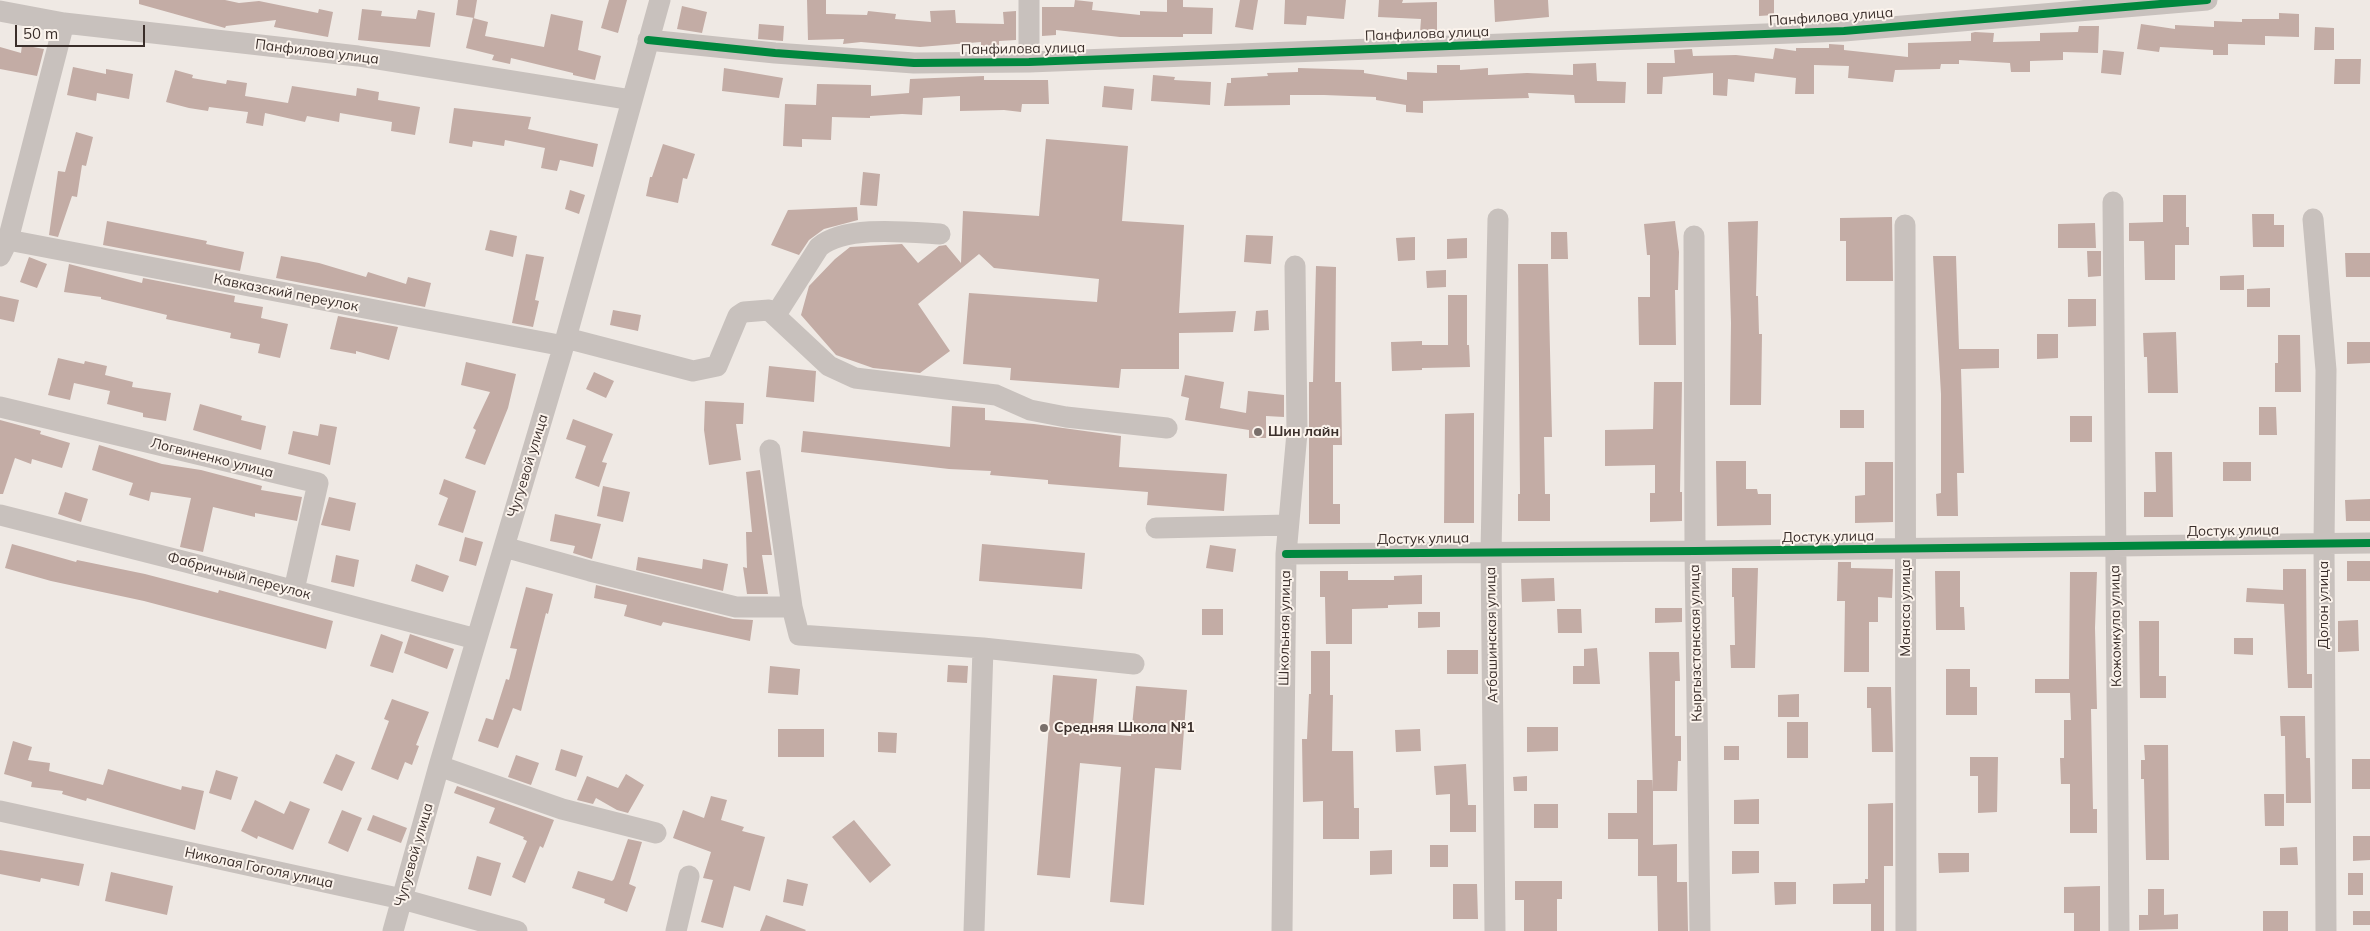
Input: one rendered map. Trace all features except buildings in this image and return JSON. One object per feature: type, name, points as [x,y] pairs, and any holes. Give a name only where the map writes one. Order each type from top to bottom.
[{"type":"street","name":"Чугуевой улица","points":[[392,931],[476,639],[565,342],[660,0]]},
{"type":"street","points":[[1029,0],[1029,62]]},
{"type":"street","name":"Панфилова улица","points":[[648,40],[775,53],[914,63],[1029,62],[1844,31],[1973,9],[2207,0]]},
{"type":"street","name":"Панфилова улица","points":[[0,11],[64,23],[358,56],[632,100]]},
{"type":"street","name":"Кавказский переулок","points":[[64,23],[4,248],[565,342],[693,371],[717,366],[738,316],[744,312],[769,310],[775,316]]},
{"type":"street","name":"Кожомкула улица","points":[[2113,202],[2118,931]]},
{"type":"street","name":"Атбашинская улица","points":[[1496,931],[1492,551],[1498,219]]},
{"type":"street","name":"Долон улица","points":[[2314,219],[2326,370],[2324,543],[2326,931]]},
{"type":"street","name":"Манаса улица","points":[[1905,225],[1906,931]]},
{"type":"street","points":[[940,234],[876,230],[828,240],[820,247],[775,316],[829,366],[855,378],[996,395],[1030,410],[1066,417],[1168,428]]},
{"type":"street","name":"Кыргызстанская улица","points":[[1694,236],[1695,551],[1700,931]]},
{"type":"street","name":"Школьная улица","points":[[1282,931],[1286,554],[1297,433],[1296,266]]},
{"type":"street","name":"Логвиненко улица","points":[[0,406],[318,483],[294,590]]},
{"type":"street","points":[[770,450],[792,607],[800,634],[983,648],[1134,664]]},
{"type":"street","name":"Фабричный переулок","points":[[0,515],[294,590],[476,639]]},
{"type":"street","points":[[1156,528],[1288,525]]},
{"type":"street","name":"Достук улица","points":[[1286,554],[1906,549],[2370,542]]},
{"type":"street","points":[[504,547],[590,571],[736,607],[792,607]]},
{"type":"street","points":[[974,931],[983,648]]},
{"type":"street","points":[[439,766],[562,809],[656,833]]},
{"type":"street","name":"Николая Гоголя улица","points":[[0,811],[402,899],[517,931]]},
{"type":"street","points":[[676,931],[688,876]]},
{"type":"cycle path","points":[[648,40],[775,53],[914,63],[1029,62],[1844,31],[2207,0]]},
{"type":"cycle path","points":[[1286,554],[2370,543]]},
{"type":"place","name":"Шин лайн","points":[[1258,432]]},
{"type":"place","name":"Средняя Школа №1","points":[[1044,728]]}]
